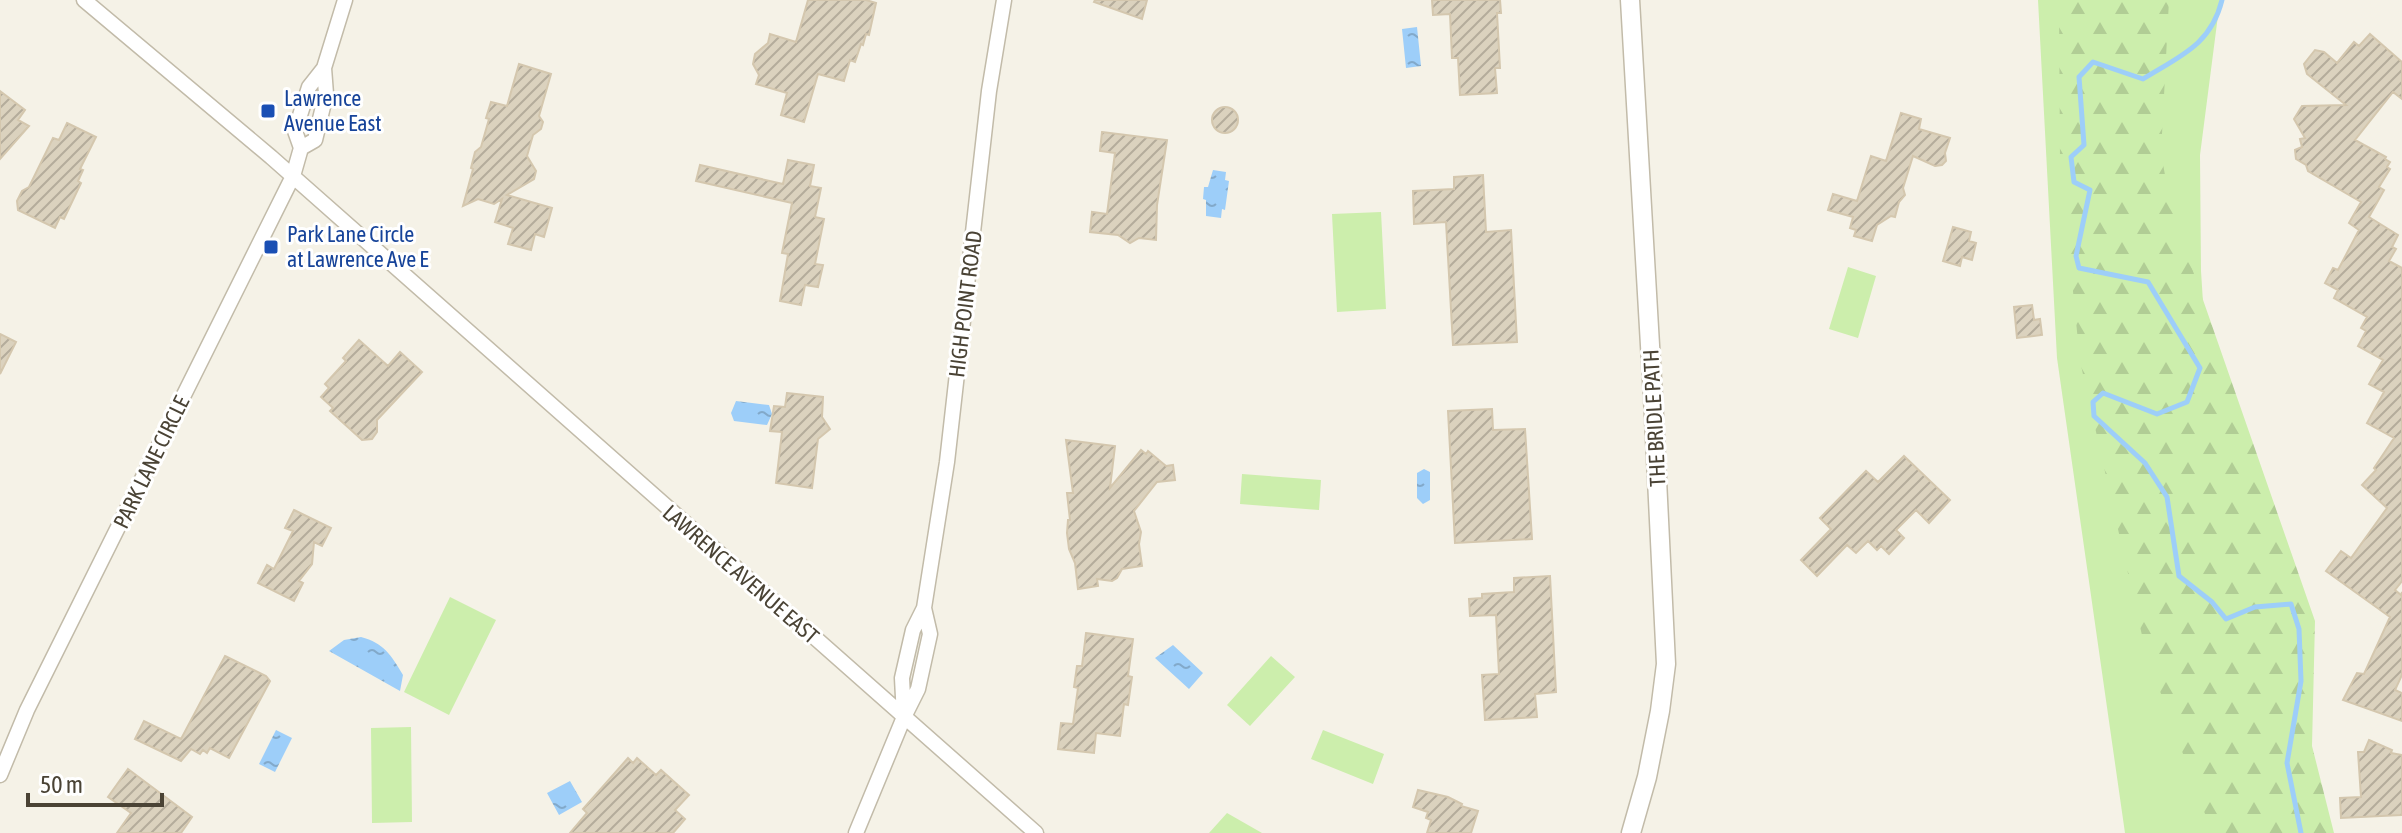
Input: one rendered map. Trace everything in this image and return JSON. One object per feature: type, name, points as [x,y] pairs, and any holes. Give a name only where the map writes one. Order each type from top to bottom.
[{"type":"street","name":"LAWRENCE AVENUE EAST","points":[[84,0],[293,176],[1036,833]]},
{"type":"street","name":"PARK LANE CIRCLE","points":[[0,775],[27,710],[293,176],[301,148],[315,140],[326,94],[324,68],[345,0]]},
{"type":"street","name":"HIGH POINT ROAD","points":[[856,833],[904,717],[902,678],[913,630],[924,608],[947,462],[989,91],[1004,0]]},
{"type":"street","name":"THE BRIDLE PATH","points":[[1630,0],[1666,664],[1647,777],[1631,833]]},
{"type":"green space","points":[[2038,0],[2220,0],[2200,155],[2201,271],[2237,833],[2125,833],[2057,358]]},
{"type":"green space","points":[[2059,0],[2169,0],[2161,153],[2171,208],[2315,621],[2312,746],[2334,833],[2212,833],[2146,653],[2080,361],[2060,162]]},
{"type":"green space","points":[[1381,212],[1386,309],[1337,312],[1332,214]]},
{"type":"green space","points":[[1848,267],[1876,276],[1858,338],[1829,329]]},
{"type":"green space","points":[[1242,474],[1321,480],[1319,510],[1240,504]]},
{"type":"green space","points":[[450,597],[496,620],[449,715],[404,692]]},
{"type":"green space","points":[[1271,656],[1295,677],[1250,726],[1227,705]]},
{"type":"green space","points":[[411,727],[412,822],[372,823],[371,728]]},
{"type":"green space","points":[[1323,730],[1384,754],[1373,784],[1311,759]]},
{"type":"green space","points":[[1227,813],[1262,833],[1209,833]]},
{"type":"water","points":[[1417,27],[1421,66],[1406,68],[1402,29]]},
{"type":"water","points":[[1213,170],[1226,172],[1225,180],[1229,181],[1221,218],[1206,216],[1206,200],[1203,199],[1204,187],[1208,187]]},
{"type":"water","points":[[736,401],[769,405],[772,414],[767,425],[734,421],[731,413]]},
{"type":"water","points":[[1424,469],[1430,472],[1430,500],[1423,504],[1417,498],[1417,473]]},
{"type":"water","points":[[361,637],[381,646],[391,656],[403,675],[400,691],[329,651],[344,640]]},
{"type":"water","points":[[1173,645],[1203,673],[1189,689],[1155,658]]},
{"type":"water","points":[[276,730],[292,738],[275,772],[259,764]]},
{"type":"water","points":[[570,781],[582,802],[559,815],[547,793]]},
{"type":"building","points":[[808,0],[866,0],[876,3],[869,35],[866,34],[855,62],[850,60],[844,81],[818,74],[804,122],[781,115],[787,93],[756,84],[759,75],[753,64],[755,54],[768,43],[770,34],[796,42]]},
{"type":"building","points":[[1095,0],[1147,0],[1142,19]]},
{"type":"building","points":[[1432,0],[1500,0],[1501,13],[1497,13],[1500,68],[1495,68],[1497,93],[1460,95],[1458,58],[1452,58],[1450,14],[1433,15]]},
{"type":"building","points":[[2370,34],[2402,62],[2402,99],[2393,92],[2355,140],[2390,162],[2387,167],[2390,169],[2379,187],[2384,190],[2369,217],[2398,235],[2392,247],[2396,249],[2389,261],[2402,268],[2402,581],[2395,590],[2401,595],[2402,592],[2402,675],[2395,690],[2402,693],[2402,721],[2343,700],[2357,673],[2364,674],[2390,617],[2326,571],[2341,551],[2351,558],[2387,508],[2362,485],[2376,470],[2374,468],[2394,438],[2367,423],[2384,392],[2369,384],[2383,360],[2358,346],[2366,331],[2361,328],[2367,317],[2334,298],[2338,290],[2325,283],[2333,268],[2338,270],[2359,230],[2349,223],[2361,202],[2308,171],[2306,165],[2296,159],[2295,150],[2302,147],[2300,139],[2305,138],[2294,119],[2302,106],[2346,105],[2307,74],[2304,64],[2315,50],[2324,52],[2337,63],[2354,42],[2359,46]]},
{"type":"building","points":[[519,64],[551,74],[539,116],[543,122],[541,129],[533,135],[527,156],[536,171],[534,179],[507,195],[552,208],[544,237],[535,234],[531,250],[508,244],[513,228],[495,222],[502,199],[494,204],[478,199],[463,206],[475,152],[481,147],[489,119],[486,118],[491,102],[507,106]]},
{"type":"building","points":[[0,91],[25,110],[18,120],[29,126],[0,159]]},
{"type":"building","points":[[1225,107],[1234,111],[1238,120],[1234,129],[1225,133],[1216,129],[1212,120],[1216,111]]},
{"type":"building","points":[[1901,113],[1921,119],[1919,129],[1950,138],[1946,161],[1935,166],[1913,156],[1903,188],[1905,195],[1899,202],[1895,217],[1891,216],[1877,225],[1872,241],[1854,236],[1856,230],[1850,228],[1853,217],[1828,210],[1833,194],[1857,201],[1871,156],[1886,161]]},
{"type":"building","points":[[67,123],[96,137],[80,169],[83,170],[78,181],[81,183],[64,219],[60,217],[55,228],[18,210],[17,201],[22,191],[29,187],[53,138],[59,140]]},
{"type":"building","points":[[1102,132],[1167,140],[1157,205],[1156,240],[1139,238],[1130,243],[1118,235],[1090,232],[1092,212],[1107,214],[1115,153],[1100,151]]},
{"type":"building","points":[[788,160],[814,165],[810,186],[821,188],[815,217],[824,219],[815,264],[823,265],[818,287],[805,285],[801,305],[780,301],[788,254],[782,253],[792,203],[696,181],[700,165],[783,184]]},
{"type":"building","points":[[1483,175],[1486,232],[1511,230],[1517,342],[1453,345],[1446,222],[1414,224],[1413,191],[1454,189],[1454,177]]},
{"type":"building","points":[[1953,227],[1971,232],[1969,241],[1976,243],[1972,260],[1962,257],[1960,266],[1943,261]]},
{"type":"building","points":[[2032,305],[2034,320],[2040,319],[2042,335],[2017,338],[2014,307]]},
{"type":"building","points":[[0,334],[16,342],[0,374]]},
{"type":"building","points":[[359,340],[388,366],[400,352],[422,372],[377,420],[377,432],[372,439],[362,440],[330,411],[333,408],[321,397],[329,388],[325,384],[346,361],[343,358]]},
{"type":"building","points":[[787,393],[823,397],[822,417],[830,429],[818,439],[812,488],[776,483],[782,432],[770,431],[774,406],[785,407]]},
{"type":"building","points":[[1492,409],[1493,430],[1525,429],[1532,539],[1455,543],[1448,411]]},
{"type":"building","points":[[1066,440],[1115,446],[1110,488],[1141,450],[1146,454],[1148,451],[1166,466],[1173,465],[1175,480],[1157,482],[1134,511],[1141,532],[1142,566],[1122,569],[1112,581],[1097,579],[1098,586],[1078,589],[1067,533],[1070,520],[1067,493],[1073,493]]},
{"type":"building","points":[[1904,456],[1950,500],[1929,523],[1916,510],[1896,530],[1904,538],[1889,554],[1881,546],[1877,550],[1868,541],[1856,553],[1847,545],[1817,576],[1801,560],[1831,529],[1820,518],[1866,471],[1878,482]]},
{"type":"building","points":[[294,510],[331,528],[322,546],[314,542],[312,564],[299,581],[303,583],[294,601],[258,583],[267,565],[274,569],[293,531],[285,528]]},
{"type":"building","points":[[1550,576],[1556,692],[1535,694],[1537,717],[1485,720],[1482,675],[1499,674],[1496,615],[1470,616],[1469,599],[1482,598],[1482,594],[1514,592],[1514,578]]},
{"type":"building","points":[[1086,633],[1133,639],[1128,676],[1132,677],[1128,705],[1124,704],[1120,736],[1096,733],[1094,753],[1058,749],[1061,723],[1073,724],[1078,688],[1074,687],[1077,666],[1082,666]]},
{"type":"building","points":[[225,656],[266,676],[270,681],[229,758],[210,748],[207,753],[203,750],[200,754],[191,749],[181,761],[135,739],[144,721],[181,739]]},
{"type":"building","points":[[2369,740],[2392,750],[2391,753],[2402,755],[2402,815],[2341,818],[2340,798],[2361,797],[2358,752],[2364,752]]},
{"type":"building","points":[[628,758],[633,763],[637,758],[656,775],[661,770],[689,795],[675,810],[685,819],[673,833],[570,833],[587,813],[583,809]]},
{"type":"building","points":[[128,769],[192,817],[181,833],[117,833],[131,813],[108,797]]},
{"type":"building","points":[[1418,790],[1448,797],[1461,806],[1478,811],[1471,833],[1427,833],[1431,820],[1426,818],[1428,812],[1413,807]]},
{"type":"waterway","points":[[2222,0],[2202,39],[2143,79],[2093,62],[2079,77],[2084,145],[2071,157],[2074,182],[2090,190],[2076,256],[2079,268],[2148,282],[2200,368],[2187,402],[2157,414],[2103,393],[2093,402],[2094,416],[2145,463],[2167,497],[2179,576],[2212,602],[2226,619],[2255,607],[2291,604],[2299,629],[2301,681],[2287,763],[2301,833]]},
{"type":"place","name":"Lawrence Avenue East","points":[[268,111]]},
{"type":"place","name":"Park Lane Circle at Lawrence Ave E","points":[[271,247]]}]
